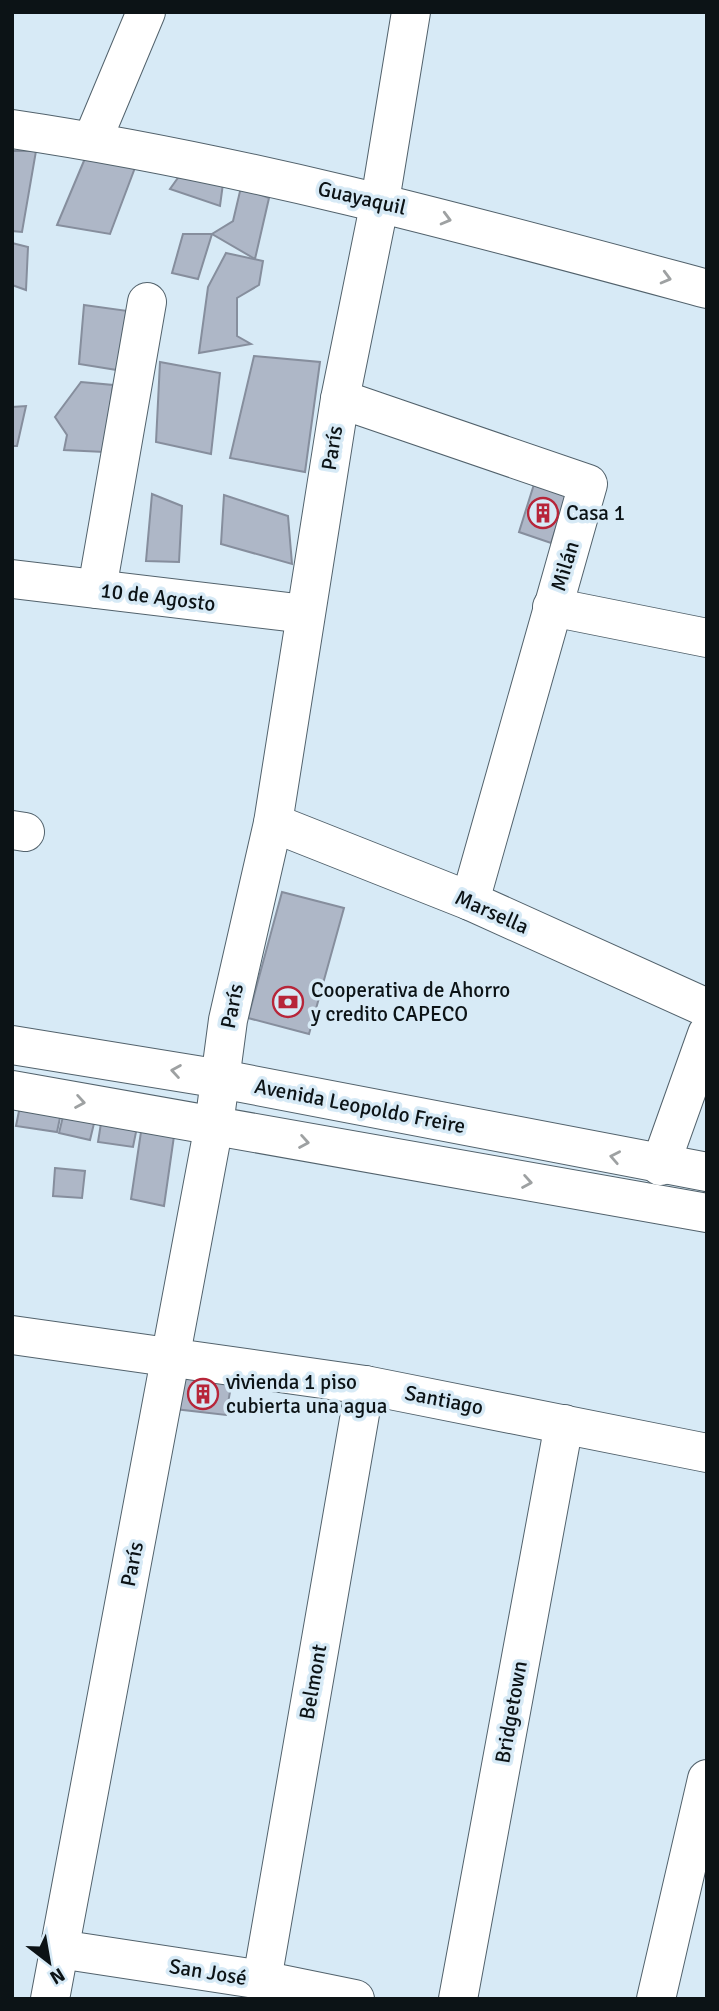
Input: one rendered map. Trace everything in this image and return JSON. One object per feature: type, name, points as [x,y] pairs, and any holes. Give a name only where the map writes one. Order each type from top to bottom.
[{"type":"street","points":[[92,141],[146,12]]},
{"type":"street","name":"París","points":[[50,1999],[214,1125],[228,1020],[273,823],[340,399],[380,201],[411,12]]},
{"type":"street","name":"Guayaquil","points":[[12,129],[92,141],[380,201],[707,289]]},
{"type":"street","points":[[97,589],[147,302]]},
{"type":"street","name":"Milán","points":[[340,399],[585,481],[589,488],[552,607],[470,901]]},
{"type":"street","name":"10 de Agosto","points":[[12,579],[305,614]]},
{"type":"street","points":[[552,607],[707,638]]},
{"type":"street","name":"Marsella","points":[[273,823],[470,901],[707,1008]]},
{"type":"street","points":[[660,1166],[707,1034]]},
{"type":"street","name":"Avenida Leopoldo Freire","points":[[12,1045],[221,1079],[660,1166],[707,1172]]},
{"type":"street","name":"Avenida Leopoldo Freire","points":[[12,1090],[707,1213]]},
{"type":"street","name":"Santiago","points":[[12,1335],[365,1385],[707,1453]]},
{"type":"street","name":"Belmont","points":[[262,1980],[365,1385]]},
{"type":"street","name":"Bridgetown","points":[[458,1999],[564,1424]]},
{"type":"street","points":[[656,1999],[707,1779]]},
{"type":"street","name":"San José","points":[[59,1949],[262,1980],[355,1999]]},
{"type":"building","points":[[12,151],[36,151],[22,232],[12,231]]},
{"type":"building","points":[[86,156],[136,165],[110,234],[57,225]]},
{"type":"building","points":[[190,161],[224,176],[220,206],[170,189]]},
{"type":"building","points":[[241,187],[269,198],[255,259],[212,234],[233,221]]},
{"type":"building","points":[[183,234],[212,234],[198,279],[172,273]]},
{"type":"building","points":[[12,243],[28,247],[26,290],[12,285]]},
{"type":"building","points":[[226,253],[263,261],[259,285],[237,298],[237,336],[251,344],[199,353],[208,287]]},
{"type":"building","points":[[84,305],[128,311],[117,370],[79,364]]},
{"type":"building","points":[[254,356],[320,362],[305,472],[230,458]]},
{"type":"building","points":[[160,362],[220,373],[211,454],[156,442]]},
{"type":"building","points":[[81,382],[113,385],[104,452],[64,450],[67,435],[55,417]]},
{"type":"building","points":[[26,406],[17,446],[12,446],[12,407]]},
{"type":"building","name":"Casa 1","points":[[535,481],[567,495],[551,543],[519,532]]},
{"type":"building","points":[[152,494],[182,506],[179,562],[146,561]]},
{"type":"building","points":[[224,495],[288,516],[292,564],[221,544]]},
{"type":"building","points":[[282,892],[344,908],[309,1034],[248,1018]]},
{"type":"building","points":[[21,1101],[62,1108],[57,1132],[16,1126]]},
{"type":"building","points":[[65,1108],[96,1115],[90,1140],[59,1133]]},
{"type":"building","points":[[102,1117],[138,1122],[133,1147],[98,1142]]},
{"type":"building","points":[[142,1125],[175,1129],[164,1206],[131,1199]]},
{"type":"building","points":[[55,1168],[85,1171],[82,1198],[53,1196]]},
{"type":"building","name":"vivienda 1 piso cubierta una agua","points":[[179,1372],[232,1380],[226,1415],[175,1409]]},
{"type":"place","name":"Casa 1","points":[[543,513]]},
{"type":"place","name":"Cooperativa de Ahorro y credito CAPECO","points":[[288,1002]]},
{"type":"place","name":"vivienda 1 piso cubierta una agua","points":[[203,1394]]}]
